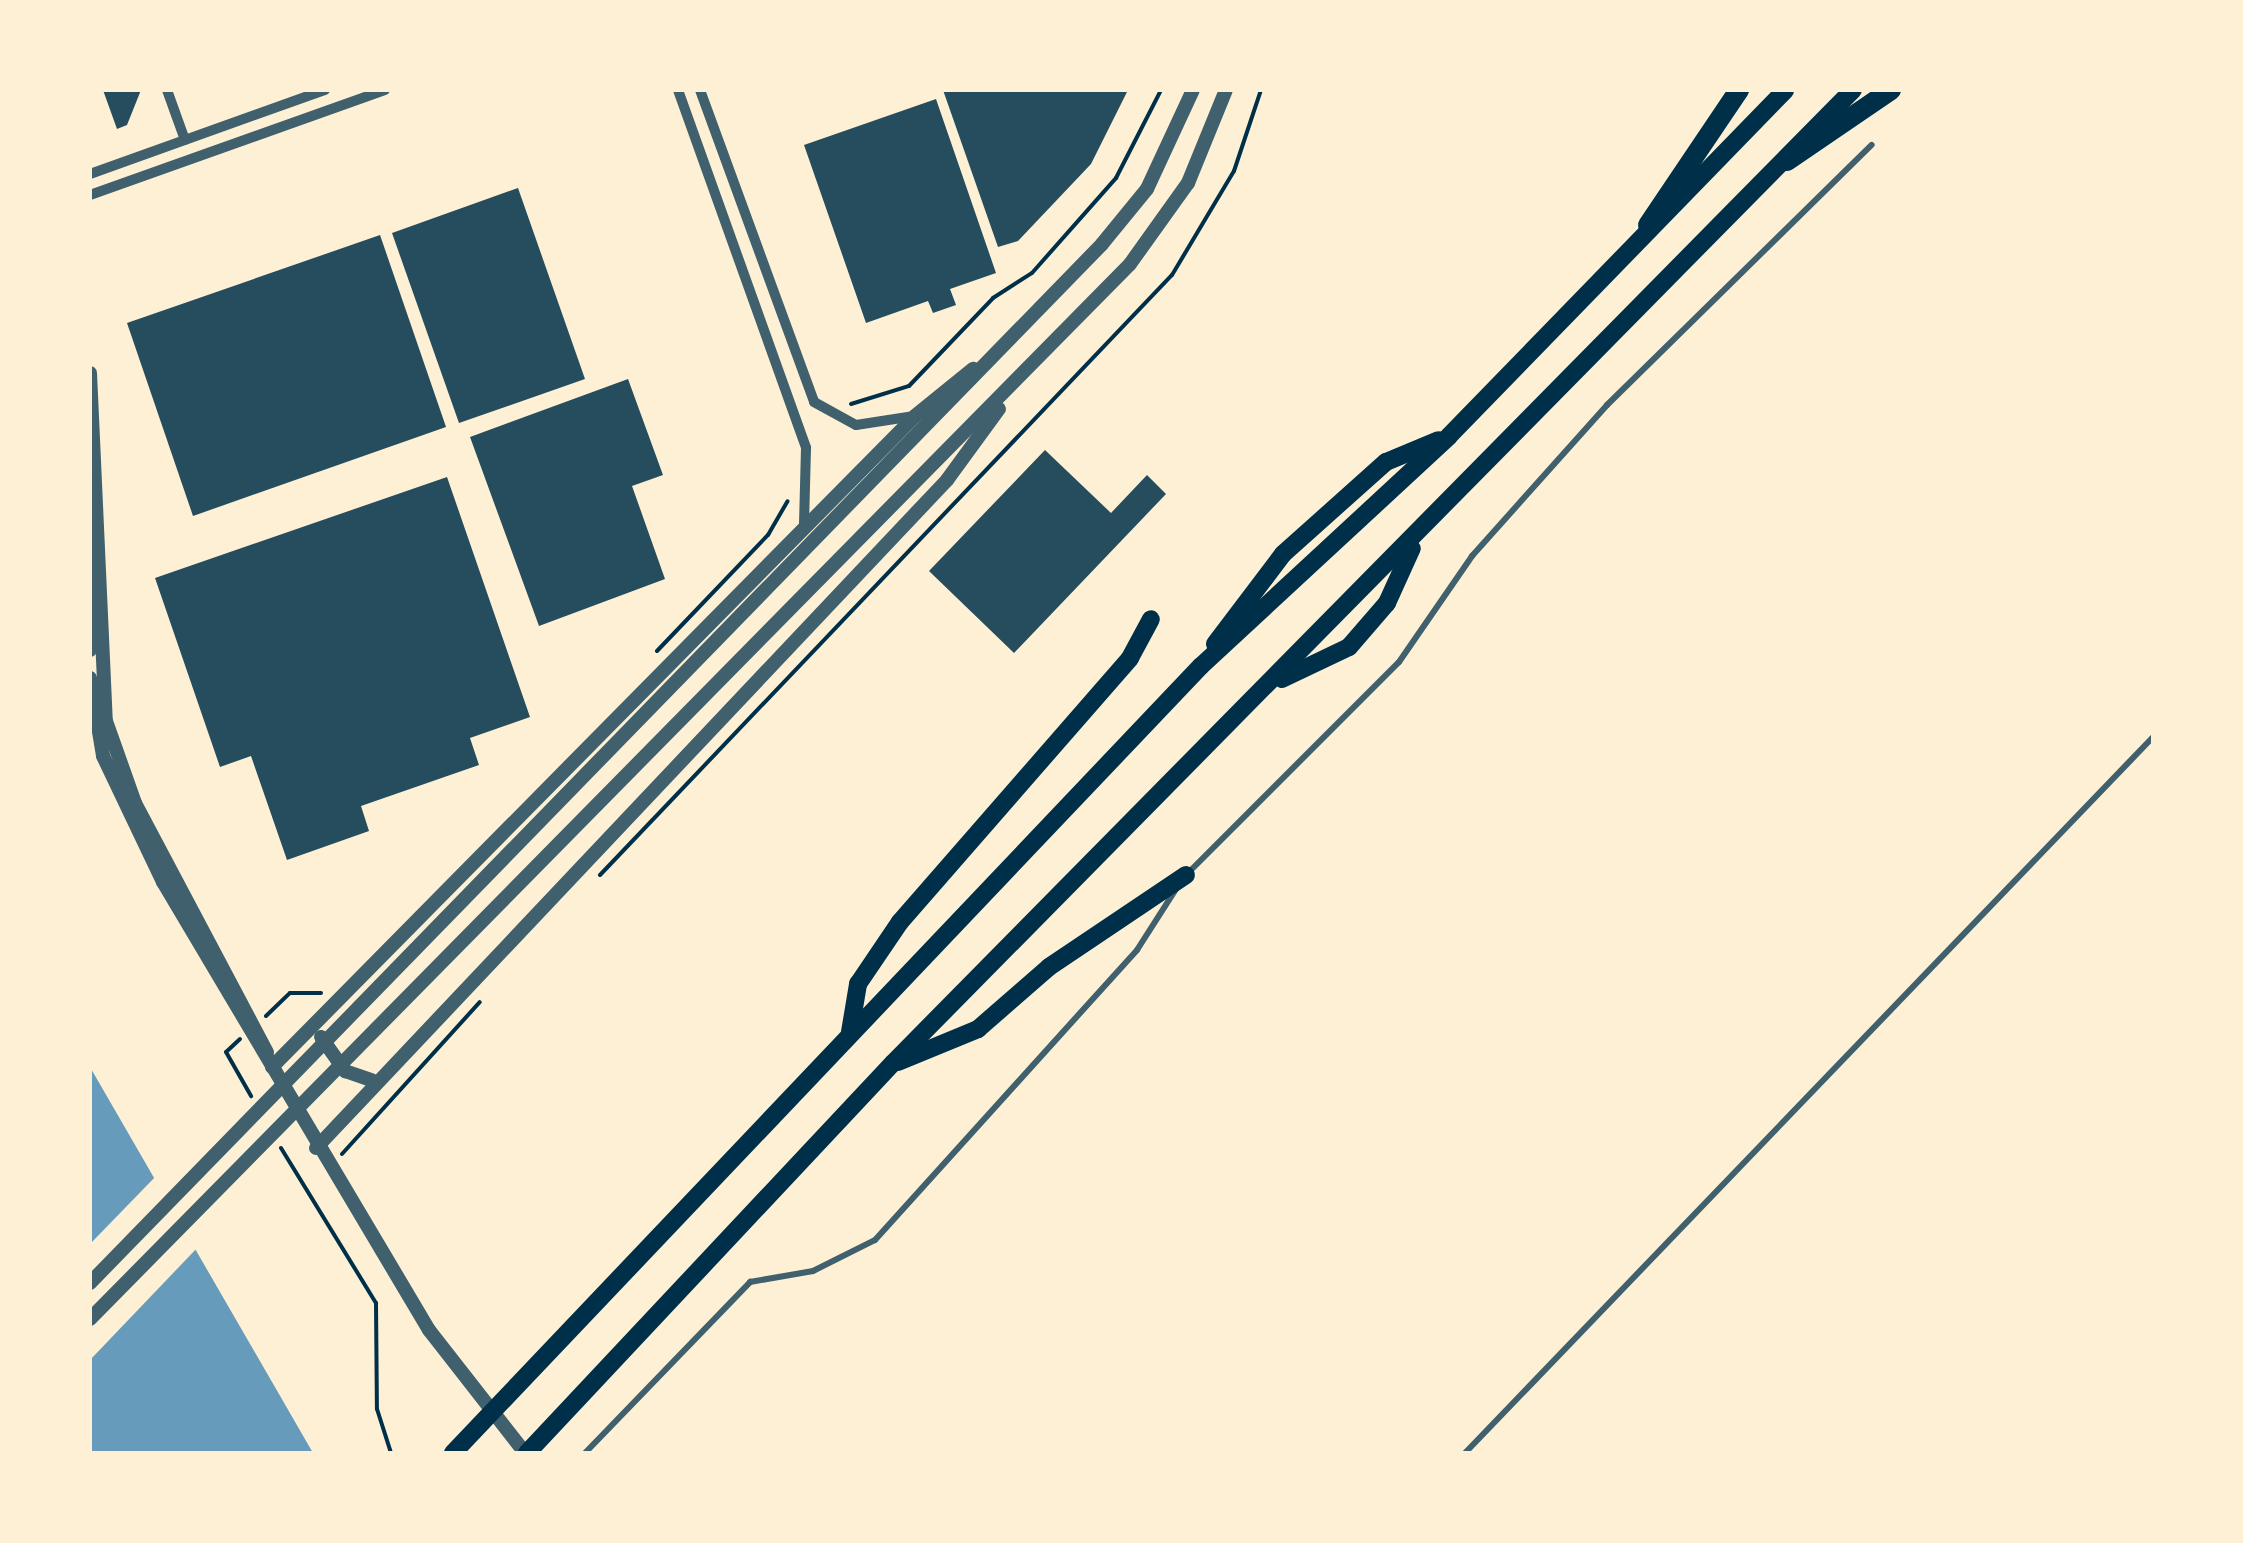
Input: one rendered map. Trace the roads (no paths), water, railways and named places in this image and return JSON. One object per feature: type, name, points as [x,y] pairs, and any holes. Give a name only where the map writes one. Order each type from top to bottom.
[{"type":"highway","points":[[1648,225],[1739,90]]},
{"type":"highway","points":[[1788,160],[1891,90]]},
{"type":"main road","points":[[452,1453],[1201,666],[1449,436],[1648,225],[1785,90]]},
{"type":"main road","points":[[526,1453],[893,1064],[1282,679],[1853,90]]},
{"type":"main road","points":[[1201,666],[1283,554],[1386,462],[1449,436]]},
{"type":"main road","points":[[850,1032],[858,984],[900,922],[1130,658],[1151,619]]},
{"type":"main road","points":[[893,1064],[978,1030],[1049,967],[1186,875]]},
{"type":"street","points":[[167,90],[184,140]]},
{"type":"street","points":[[90,174],[325,90]]},
{"type":"street","points":[[90,195],[385,90]]},
{"type":"street","points":[[678,90],[806,448],[802,531]]},
{"type":"street","points":[[700,90],[808,389],[834,419],[869,425],[915,416]]},
{"type":"street","points":[[90,1283],[1129,214],[1193,90]]},
{"type":"street","points":[[90,1319],[468,928],[1026,372],[1164,222],[1226,90]]},
{"type":"street","points":[[272,1067],[315,1028],[915,416],[1005,344]]},
{"type":"street","points":[[316,1148],[371,1080],[947,480],[1026,372]]},
{"type":"street","points":[[90,373],[106,721],[135,803],[258,1023],[272,1067]]},
{"type":"street","points":[[90,484],[90,650]]},
{"type":"street","points":[[90,678],[103,756],[126,812],[316,1148],[429,1330],[526,1453]]},
{"type":"street","points":[[315,1028],[345,1071],[371,1080]]},
{"type":"lane","points":[[585,1453],[750,1282],[813,1271],[875,1240],[1137,950],[1186,875],[1400,662],[1472,556],[1607,404],[1872,145]]},
{"type":"lane","points":[[1465,1453],[2153,736]]},
{"type":"water","points":[[90,1067],[313,1453],[90,1453]]}]
